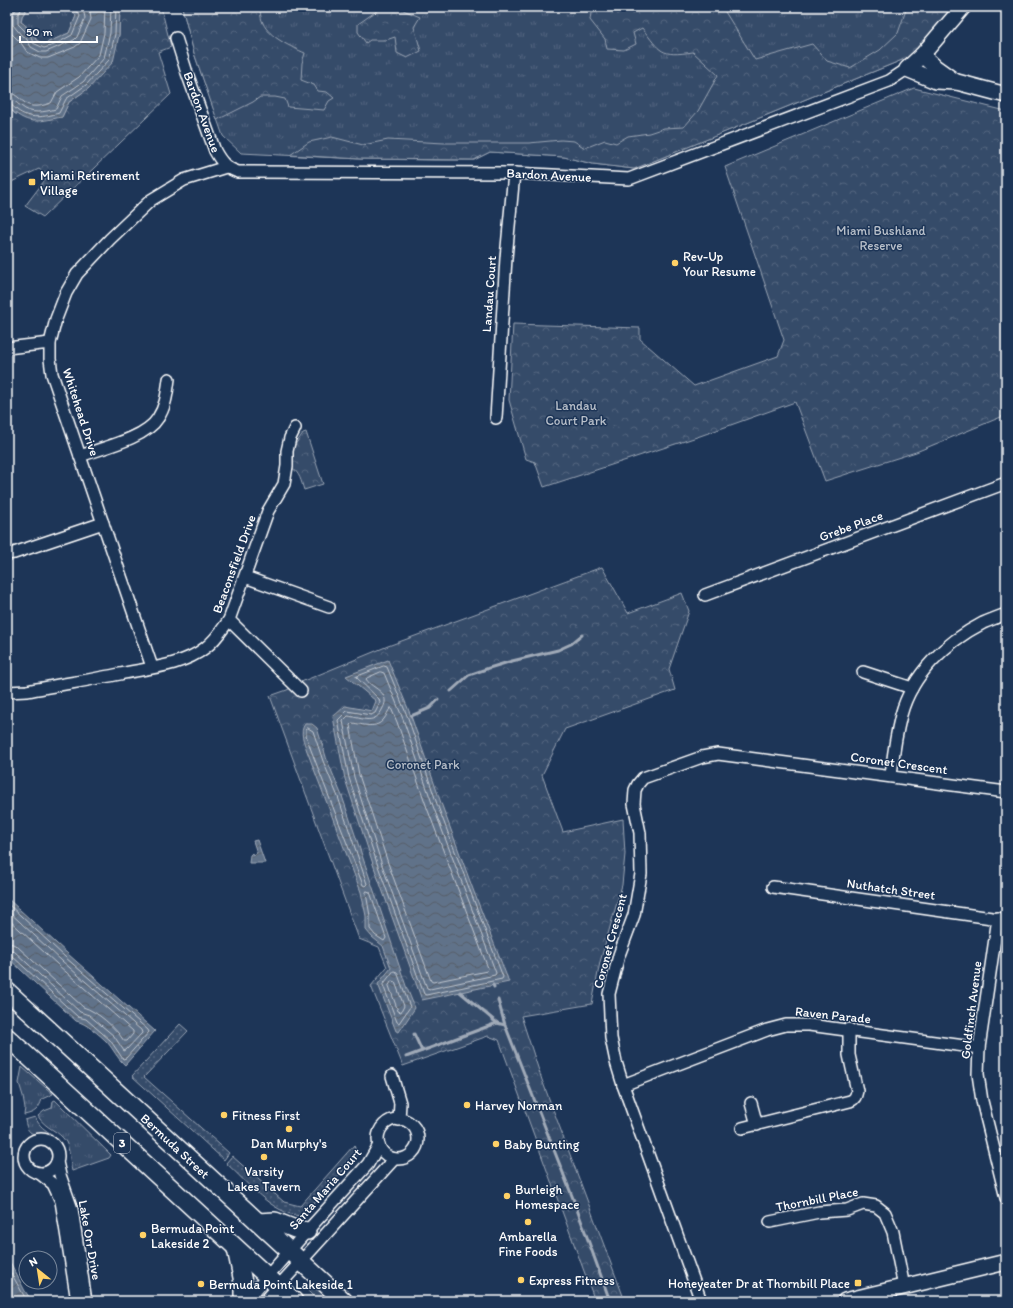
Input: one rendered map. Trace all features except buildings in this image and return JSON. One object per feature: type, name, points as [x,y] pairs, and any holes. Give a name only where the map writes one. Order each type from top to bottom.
[{"type":"main road","name":"Bermuda Street","points":[[7,991],[344,1301]]},
{"type":"main road","name":"3","points":[[7,1037],[294,1301]]},
{"type":"main road","points":[[258,1222],[275,1221],[295,1229],[307,1231]]},
{"type":"main road","points":[[236,1249],[243,1278],[243,1294],[245,1301]]},
{"type":"street","name":"Bardon Avenue","points":[[176,38],[215,151],[226,167],[238,172],[514,173],[629,179],[889,81],[907,69],[922,55],[963,7]]},
{"type":"street","points":[[922,55],[934,67],[957,82]]},
{"type":"street","points":[[907,69],[936,81],[957,82],[1006,95]]},
{"type":"street","name":"Whitehead Drive","points":[[152,668],[52,374],[50,343],[56,319],[66,293],[77,274],[104,245],[151,200],[184,180],[226,167]]},
{"type":"street","name":"Landau Court","points":[[496,418],[506,258],[514,173]]},
{"type":"street","points":[[7,348],[50,343]]},
{"type":"street","points":[[80,456],[135,437],[153,425],[166,401],[169,379]]},
{"type":"street","name":"Beaconsfield Drive","points":[[7,692],[27,691],[152,668],[179,661],[206,648],[220,633],[229,620],[268,511],[284,484],[286,451],[295,428]]},
{"type":"street","name":"Grebe Place","points":[[705,595],[1006,483]]},
{"type":"street","points":[[7,554],[103,523]]},
{"type":"street","points":[[245,577],[329,607]]},
{"type":"street","points":[[890,776],[901,715],[912,688],[928,665],[949,645],[966,633],[984,623],[1006,614]]},
{"type":"street","points":[[229,620],[301,691]]},
{"type":"street","points":[[863,672],[912,688]]},
{"type":"street","name":"Coronet Crescent","points":[[701,1301],[623,1085],[611,1038],[609,994],[619,955],[634,915],[641,874],[640,833],[633,796],[638,784],[643,778],[672,767],[702,756],[718,754],[1006,792]]},
{"type":"street","name":"Nuthatch Street","points":[[772,887],[1002,919]]},
{"type":"street","name":"Goldfinch Avenue","points":[[1002,919],[984,1015],[979,1048],[978,1074],[979,1089],[1006,1198]]},
{"type":"street","name":"Raven Parade","points":[[623,1085],[786,1025],[809,1025],[979,1048]]},
{"type":"street","points":[[742,1128],[854,1099],[857,1091],[850,1055],[849,1030]]},
{"type":"street","points":[[392,1076],[400,1103],[399,1120]]},
{"type":"street","points":[[751,1103],[757,1125]]},
{"type":"street","points":[[399,1120],[411,1124],[417,1134],[418,1140],[415,1150],[411,1154],[400,1159],[384,1154],[379,1145],[378,1139],[382,1128],[390,1122],[399,1120]]},
{"type":"street","points":[[40,1140],[51,1142],[57,1151],[57,1162],[50,1170],[39,1173],[30,1169],[25,1159],[26,1150],[31,1143],[40,1140]]},
{"type":"street","name":"Santa Maria Court","points":[[295,1256],[307,1231],[368,1164],[379,1145]]},
{"type":"street","points":[[245,1301],[273,1282],[295,1256],[394,1158]]},
{"type":"street","name":"Lake Orr Drive","points":[[57,1162],[72,1209],[86,1301]]},
{"type":"street","name":"Lake Orr Drive","points":[[39,1173],[54,1184],[61,1201],[77,1301]]},
{"type":"street","name":"Thornbill Place","points":[[770,1222],[819,1212],[847,1210],[863,1204],[876,1206],[885,1213],[893,1232],[904,1287]]},
{"type":"street","points":[[265,1301],[273,1282],[295,1256]]},
{"type":"street","points":[[845,1301],[1006,1262]]},
{"type":"green space","points":[[28,7],[71,7],[70,9],[76,16],[69,33],[44,44],[36,40],[35,35],[21,22],[22,16]]},
{"type":"green space","points":[[120,7],[161,7],[171,47],[158,52],[171,94],[43,217],[25,206],[48,176],[39,169],[7,184],[7,106],[15,114],[62,117],[69,102],[89,88],[119,35]]},
{"type":"green space","points":[[182,7],[953,7],[912,56],[634,169],[593,164],[564,157],[490,152],[474,160],[360,159],[241,153],[223,136],[194,53]]},
{"type":"green space","points":[[182,7],[259,7],[262,21],[270,33],[293,48],[305,53],[302,63],[301,80],[314,85],[318,91],[327,92],[334,98],[329,101],[324,110],[288,107],[285,99],[260,97],[217,120],[194,53]]},
{"type":"green space","points":[[396,7],[420,17],[414,27],[421,51],[407,58],[397,53],[395,37],[386,40],[370,40],[366,43],[358,32],[358,24],[378,10]]},
{"type":"green space","points":[[613,7],[722,7],[755,60],[812,44],[827,61],[850,68],[880,50],[898,33],[907,7],[953,7],[912,56],[634,169],[593,164],[564,157],[490,152],[474,160],[360,159],[290,155],[309,142],[332,137],[363,145],[388,140],[444,143],[529,143],[561,140],[574,141],[585,148],[605,140],[616,143],[628,136],[649,133],[664,128],[684,127],[698,111],[718,75],[693,52],[674,54],[662,51],[653,43],[642,28],[633,33],[636,44],[624,50],[607,49],[605,39],[590,20],[591,13]]},
{"type":"green space","name":"Miami Bushland Reserve","points":[[914,88],[1006,111],[1006,415],[916,452],[825,481],[795,402],[700,436],[544,487],[535,462],[526,459],[509,400],[513,324],[640,328],[640,339],[694,386],[778,356],[784,340],[725,167]]},
{"type":"green space","points":[[306,432],[323,484],[304,490],[301,480],[291,467],[293,448],[303,433]]},
{"type":"green space","name":"Coronet Park","points":[[602,567],[628,613],[682,593],[689,611],[669,669],[675,690],[565,729],[542,775],[563,832],[623,819],[625,854],[622,885],[600,962],[592,1004],[521,1016],[542,1080],[625,1301],[595,1301],[499,1040],[488,1036],[403,1066],[371,986],[387,967],[379,947],[359,939],[270,696],[388,646]]},
{"type":"green space","points":[[180,1024],[188,1031],[144,1077],[229,1153],[224,1160],[132,1076]]},
{"type":"green space","points":[[22,1067],[53,1094],[42,1099],[38,1108],[34,1112],[24,1115],[25,1108],[19,1083]]},
{"type":"green space","points":[[55,1100],[111,1155],[109,1158],[72,1171],[66,1142],[60,1135],[44,1124],[38,1116],[44,1111],[52,1108],[53,1101]]},
{"type":"green space","points":[[35,1117],[40,1125],[53,1135],[52,1136],[31,1133],[26,1126],[25,1120]]},
{"type":"green space","points":[[354,1145],[357,1155],[301,1216],[280,1210],[260,1196],[226,1163],[232,1156],[284,1202],[300,1206]]},
{"type":"green space","points":[[314,1284],[334,1301],[319,1301],[308,1290]]},
{"type":"water","points":[[7,7],[28,7],[22,16],[21,22],[28,29],[33,30],[36,40],[44,44],[69,33],[76,16],[70,9],[71,7],[120,7],[119,35],[113,62],[89,88],[69,102],[62,117],[39,121],[27,120],[7,106]]},
{"type":"water","points":[[388,660],[411,716],[441,803],[509,982],[422,1000],[374,867],[345,779],[333,717],[345,706],[372,711],[376,701],[346,676]]},
{"type":"water","points":[[305,724],[312,724],[317,728],[327,760],[342,796],[406,986],[415,1008],[399,1032],[396,1031],[378,984],[391,968],[383,946],[366,930],[366,916],[361,892],[303,741],[302,730]]},
{"type":"water","points":[[257,840],[265,863],[249,863],[250,855],[252,853],[253,855],[257,853],[253,841]]},
{"type":"water","points":[[7,898],[155,1031],[125,1065],[104,1039],[88,1027],[76,1021],[7,957]]},
{"type":"water","points":[[7,1256],[18,1277],[18,1290],[24,1290],[32,1301],[7,1301]]},
{"type":"waterway","points":[[451,691],[469,675],[512,661],[558,650],[571,644],[582,635]]},
{"type":"waterway","points":[[411,716],[430,708],[438,700]]},
{"type":"waterway","points":[[460,992],[497,1023]]},
{"type":"waterway","points":[[498,1000],[505,1025]]},
{"type":"waterway","points":[[406,1057],[497,1023],[505,1025],[574,1201],[610,1301]]},
{"type":"waterway","points":[[414,1034],[422,1051]]},
{"type":"place","name":"Miami Retirement Village","points":[[32,182]]},
{"type":"place","name":"Rev-Up Your Resume","points":[[675,263]]},
{"type":"place","name":"Harvey Norman","points":[[467,1105]]},
{"type":"place","name":"Fitness First","points":[[224,1115]]},
{"type":"place","name":"Dan Murphy's","points":[[289,1129]]},
{"type":"place","name":"Baby Bunting","points":[[496,1144]]},
{"type":"place","name":"Varsity Lakes Tavern","points":[[264,1157]]},
{"type":"place","name":"Burleigh Homespace","points":[[507,1196]]},
{"type":"place","name":"Ambarella Fine Foods","points":[[528,1222]]},
{"type":"place","name":"Bermuda Point Lakeside 2","points":[[143,1235]]},
{"type":"place","name":"Express Fitness","points":[[521,1280]]},
{"type":"place","name":"Honeyeater Dr at Thornbill Place","points":[[858,1283]]},
{"type":"place","name":"Bermuda Point Lakeside 1","points":[[201,1284]]},
{"type":"park label","name":"Landau Court Park","points":[[576,412]]}]
